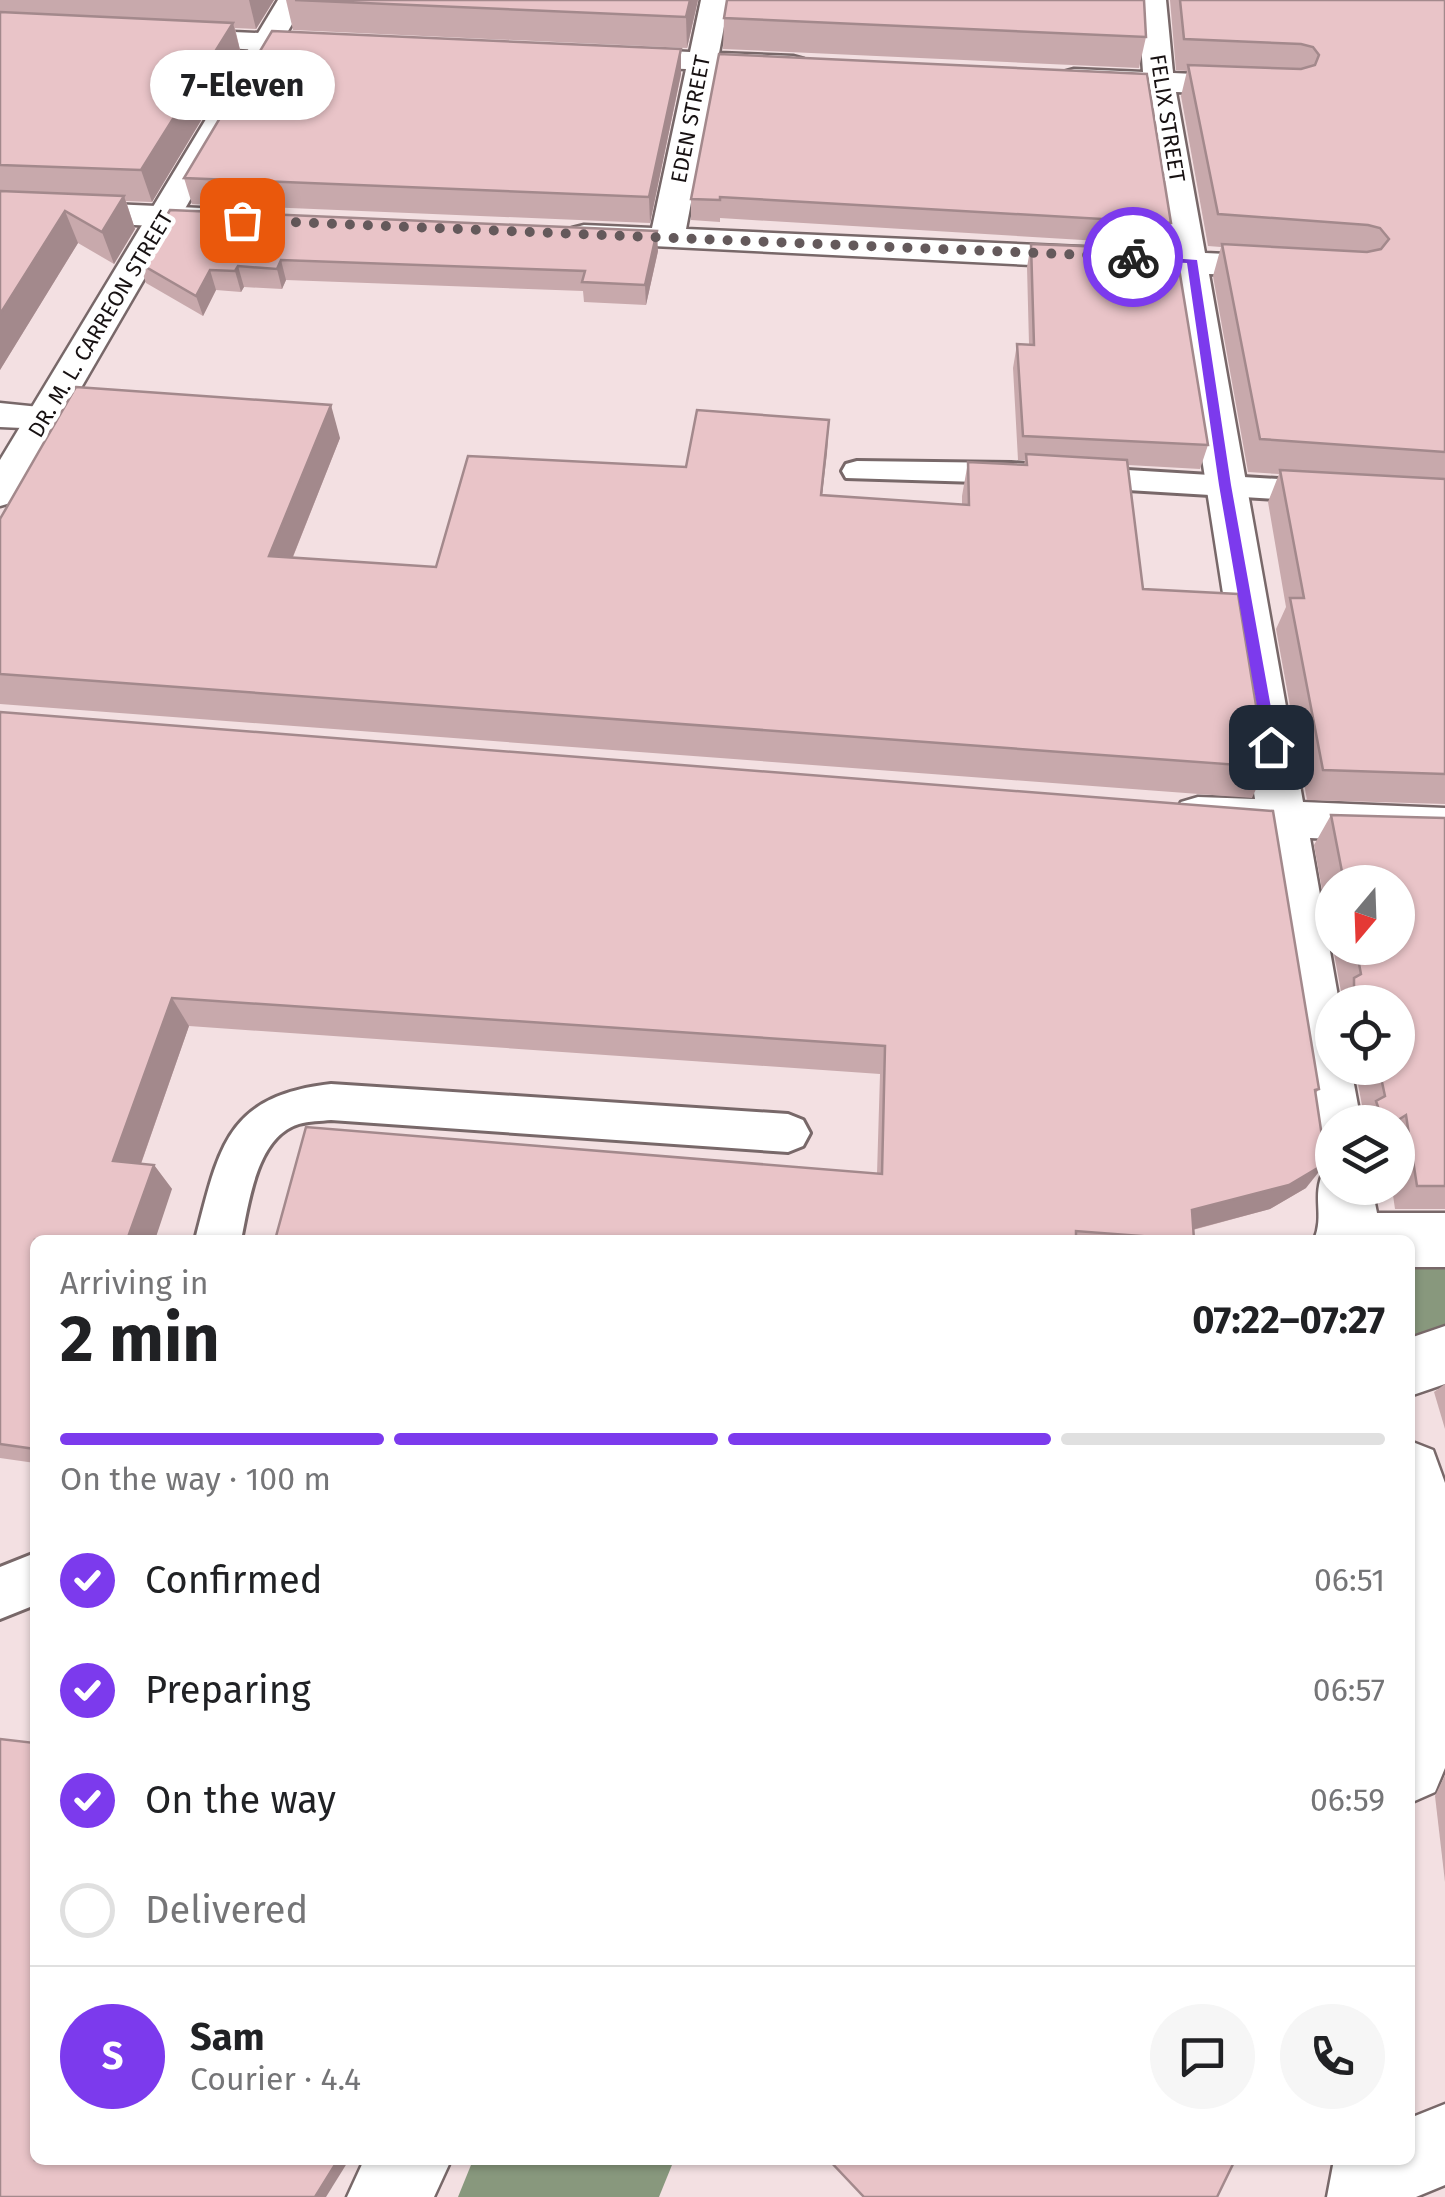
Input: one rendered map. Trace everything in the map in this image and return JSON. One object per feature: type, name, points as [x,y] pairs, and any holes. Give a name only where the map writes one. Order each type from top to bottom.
[{"type":"street","name":"DR. M. L. CARREON STREET","points":[[0,493],[292,0]]},
{"type":"street","name":"EDEN STREET","points":[[667,239],[715,0]]},
{"type":"street","name":"FELIX STREET","points":[[1152,0],[1159,82],[1192,260],[1225,485],[1330,1105]]},
{"type":"street","points":[[134,36],[362,46]]},
{"type":"street","points":[[580,56],[820,66]]},
{"type":"street","points":[[1039,76],[1291,88]]},
{"type":"street","points":[[0,210],[261,220]]},
{"type":"street","points":[[551,234],[1192,260],[1318,269]]},
{"type":"street","points":[[0,415],[45,418]]},
{"type":"street","points":[[1146,811],[1284,822],[1445,826]]},
{"type":"street","points":[[1348,1226],[1410,1235]]},
{"type":"street","points":[[1415,1236],[1445,1240]]},
{"type":"street","points":[[1415,1365],[1445,1355]]},
{"type":"street","points":[[1415,1488],[1438,1562],[1415,1730]]},
{"type":"street","points":[[1415,2157],[1445,2144]]},
{"type":"street","points":[[388,2197],[407,2165]]},
{"type":"lane","points":[[857,471],[918,469],[1445,498]]},
{"type":"lane","points":[[220,1235],[246,1149],[259,1127],[284,1110],[331,1102],[788,1133]]},
{"type":"lane","points":[[0,1592],[30,1582]]},
{"type":"building","points":[[295,0],[690,0],[686,17]]},
{"type":"building","points":[[727,0],[1144,0],[1146,37],[724,18]]},
{"type":"building","points":[[1180,0],[1445,0],[1445,452],[1260,439],[1222,244],[1367,252],[1381,249],[1389,239],[1380,228],[1368,225],[1218,214],[1188,65],[1301,69],[1315,65],[1319,55],[1313,47],[1301,44],[1184,39]]},
{"type":"building","points":[[0,12],[233,23],[141,170],[0,165]]},
{"type":"building","points":[[272,31],[681,49],[649,197],[184,178]]},
{"type":"building","points":[[719,54],[1147,74],[1171,223],[720,197],[691,199]]},
{"type":"building","points":[[0,191],[124,196],[102,232],[65,211],[0,314]]},
{"type":"building","points":[[170,210],[657,231],[645,285],[582,282],[585,271],[281,260],[277,269],[238,266],[235,271],[210,270],[196,296],[139,263]]},
{"type":"building","points":[[1031,244],[1176,250],[1208,445],[1023,436],[1017,344],[1034,345]]},
{"type":"building","points":[[76,387],[331,405],[269,556],[436,567],[468,456],[686,467],[697,410],[829,420],[821,495],[969,505],[968,462],[1027,465],[1026,454],[1127,460],[1143,589],[1238,594],[1266,767],[0,674],[0,519]]},
{"type":"building","points":[[1280,470],[1445,479],[1445,774],[1323,770],[1290,598],[1304,598]]},
{"type":"building","points":[[0,712],[1273,811],[1315,1065],[1315,1085],[1319,1089],[1315,1090],[1315,1170],[1289,1185],[1192,1210],[1194,1235],[1076,1231],[1076,1235],[276,1235],[306,1127],[882,1174],[885,1046],[172,998],[113,1161],[154,1165],[129,1235],[30,1235],[30,1448],[0,1444]]},
{"type":"building","points":[[1331,815],[1445,818],[1445,1186],[1417,1186],[1415,1105],[1377,1105],[1376,1101],[1385,1096],[1383,1085],[1415,1085],[1415,985],[1354,985],[1354,978],[1361,974],[1359,965],[1415,965],[1415,865],[1341,865]]},
{"type":"building","points":[[0,1739],[30,1742],[30,2165],[335,2165],[315,2197],[0,2197]]},
{"type":"building","points":[[834,2165],[1233,2165],[1217,2197],[864,2197]]},
{"type":"waterway","points":[[1415,1288],[1445,1288]]},
{"type":"waterway","points":[[558,2197],[573,2165]]},
{"type":"way so far","points":[[242,220],[1133,257]]},
{"type":"place","name":"7-Eleven","points":[[242,220]]},
{"type":"route","points":[[1133,257],[1192,260],[1225,485],[1271,747]]}]
